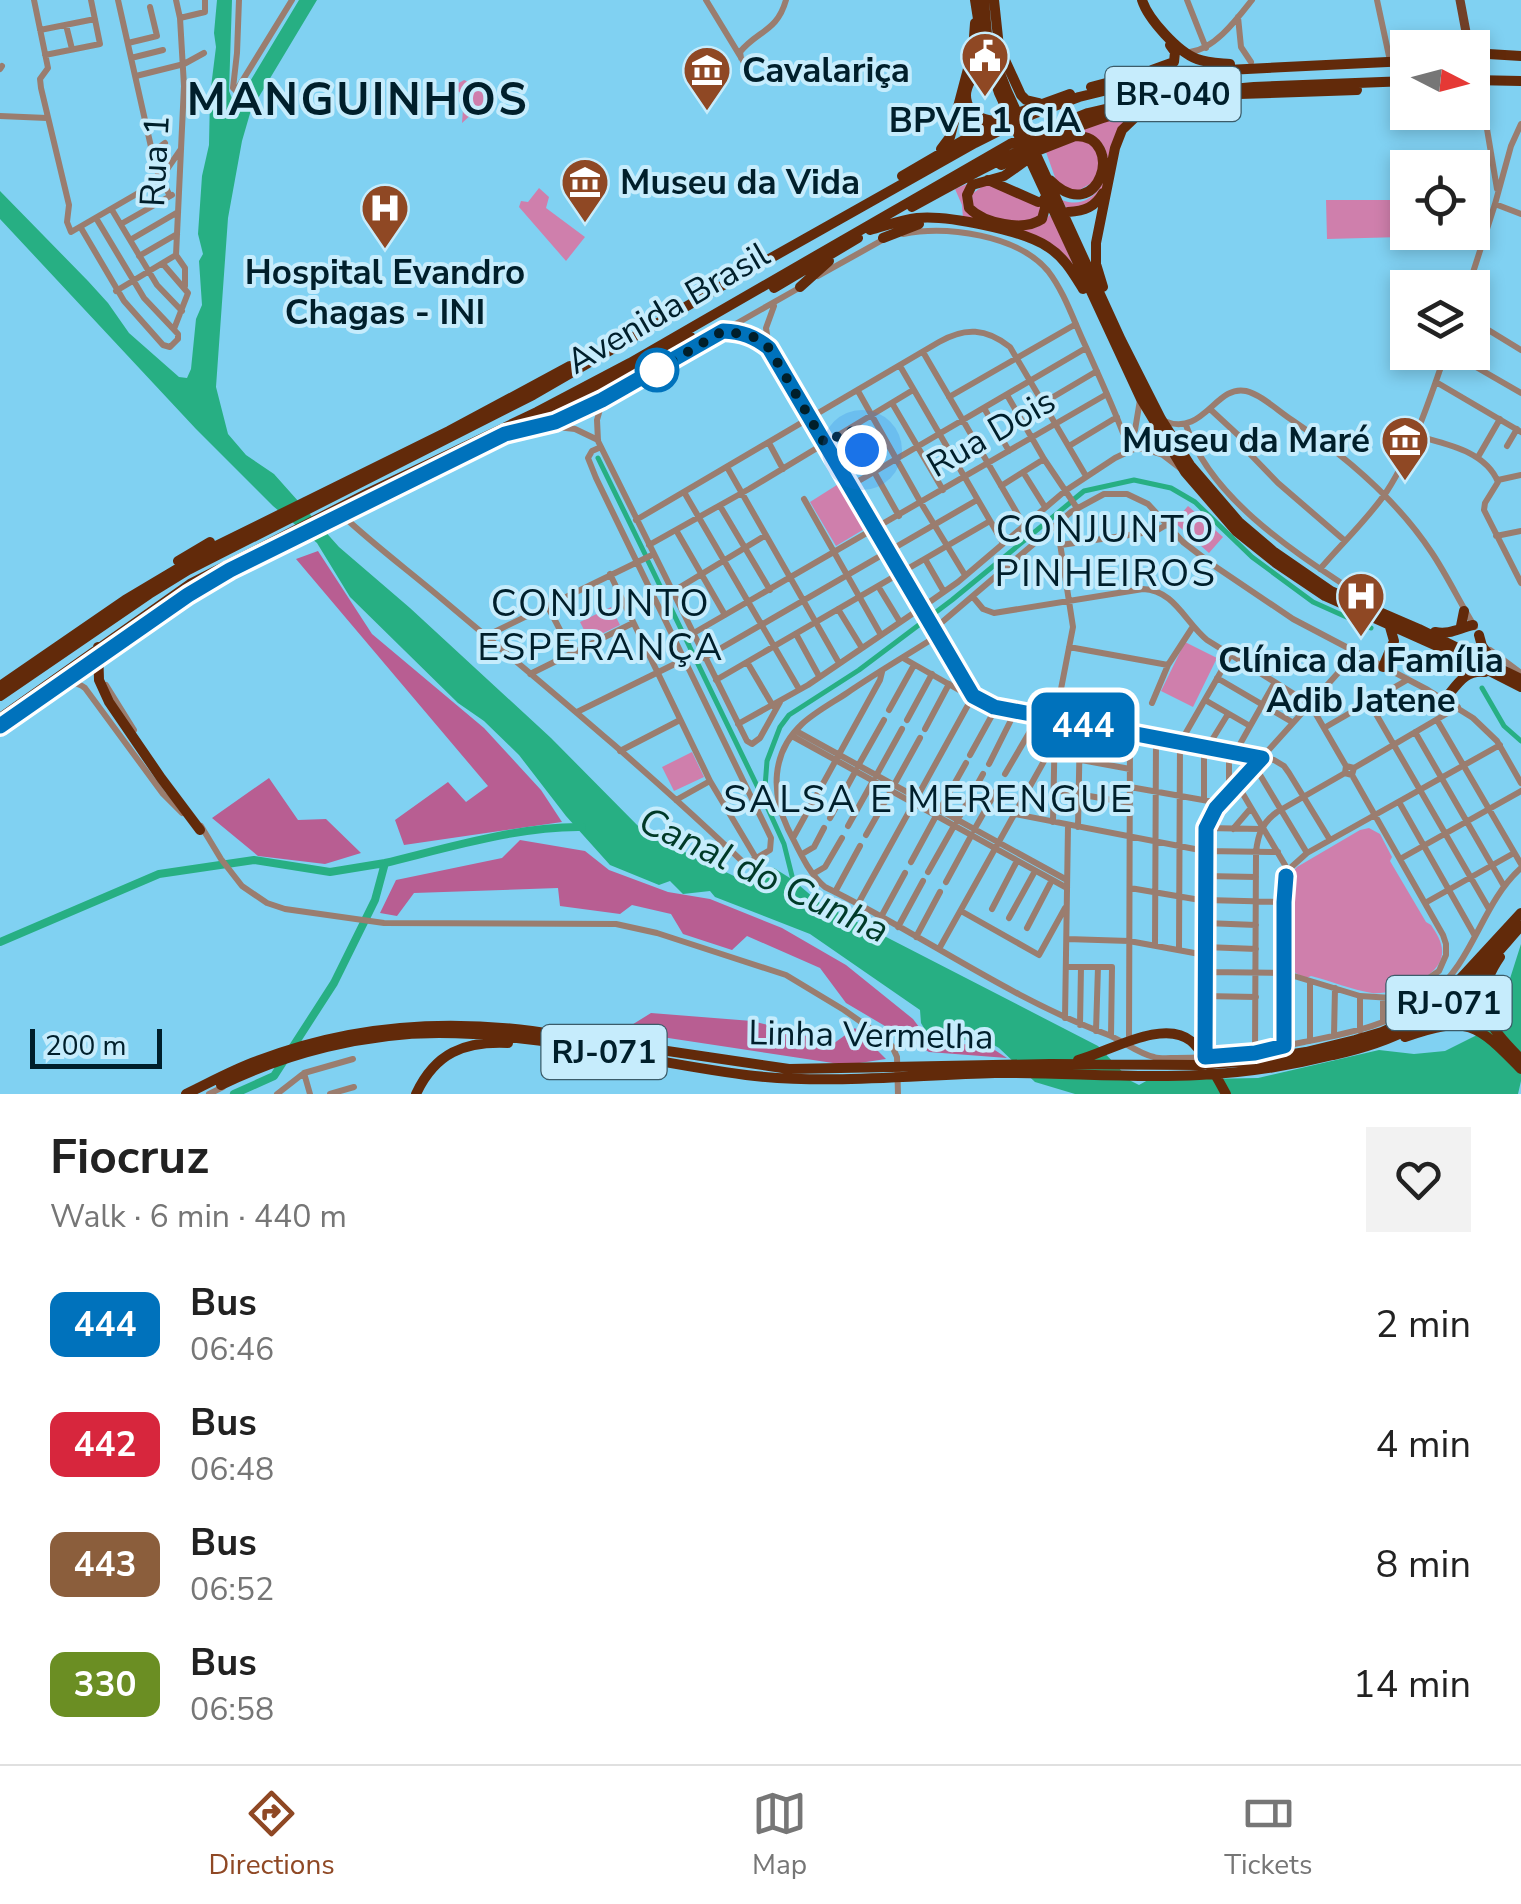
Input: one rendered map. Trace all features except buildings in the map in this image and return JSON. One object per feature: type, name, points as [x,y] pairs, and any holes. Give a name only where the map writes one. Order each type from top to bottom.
[{"type":"highway","points":[[989,0],[986,24],[1003,92]]},
{"type":"highway","points":[[989,0],[1003,58],[1022,96],[1040,103]]},
{"type":"highway","points":[[1139,0],[1186,52],[1202,60],[1230,64]]},
{"type":"highway","points":[[1139,0],[1148,20],[1176,55],[1172,64],[1140,74]]},
{"type":"highway","points":[[976,6],[987,61],[1121,340],[1161,419],[1190,465],[1240,522],[1273,551],[1331,591],[1419,629],[1499,671],[1521,688]]},
{"type":"highway","points":[[908,173],[950,138],[972,50],[976,6]]},
{"type":"highway","points":[[1490,55],[1521,59]]},
{"type":"highway","name":"Avenida Brasil","points":[[323,497],[565,369],[998,120],[1040,103],[1140,74],[1251,62],[1389,56]]},
{"type":"highway","name":"Avenida Brasil","points":[[0,686],[162,576],[533,395],[930,168],[1033,114],[1140,82],[1227,70],[1390,59]]},
{"type":"highway","points":[[998,120],[975,115],[966,95],[974,76],[982,73],[1003,92]]},
{"type":"highway","name":"Avenida Brasil","points":[[335,516],[630,363],[1010,144],[1063,122],[1138,100],[1184,92],[1390,84]]},
{"type":"highway","points":[[1490,85],[1521,84]]},
{"type":"highway","name":"Avenida Brasil","points":[[0,722],[174,594],[587,396],[870,230],[998,160],[1057,133],[1149,105],[1239,94],[1390,85]]},
{"type":"highway","points":[[930,168],[1005,121],[1054,99]]},
{"type":"highway","points":[[1121,340],[1096,264],[1096,243],[1115,148],[1122,130],[1149,105]]},
{"type":"highway","points":[[1083,136],[1098,144],[1102,151],[1100,178],[1094,188],[1082,195],[1065,194],[1039,171],[1044,214],[1037,223],[1025,226],[1000,222],[973,213],[968,204],[967,194],[975,183],[1004,176],[1056,142],[1083,136]]},
{"type":"highway","points":[[955,183],[1041,150]]},
{"type":"highway","points":[[987,180],[1041,198],[1141,398],[1185,472],[1234,528],[1276,563],[1330,598],[1499,671],[1521,676]]},
{"type":"highway","points":[[1068,212],[1094,205],[1106,188]]},
{"type":"highway","points":[[870,230],[915,218],[944,219],[966,228],[1028,238],[1048,247],[1067,265],[1108,328]]},
{"type":"highway","points":[[883,238],[924,222],[944,219]]},
{"type":"highway","points":[[800,287],[848,244]]},
{"type":"highway","points":[[630,363],[668,350]]},
{"type":"highway","points":[[200,830],[104,694],[97,665],[99,642],[111,613],[125,597],[210,542],[270,522]]},
{"type":"highway","name":"Avenida Brasil","points":[[0,696],[170,581],[270,522]]},
{"type":"highway","name":"Avenida Brasil","points":[[0,722],[188,595],[278,543]]},
{"type":"highway","points":[[1464,611],[1471,629],[1499,671]]},
{"type":"highway","points":[[44,667],[93,622]]},
{"type":"highway","points":[[1384,667],[1394,641],[1389,626]]},
{"type":"highway","points":[[1419,629],[1450,634],[1471,629]]},
{"type":"highway","points":[[1445,699],[1467,674],[1499,671]]},
{"type":"highway","points":[[1495,942],[1521,904]]},
{"type":"highway","name":"Linha Vermelha","points":[[205,1094],[269,1064],[338,1041],[440,1033],[505,1036],[787,1078],[998,1073],[1189,1076],[1355,1040],[1408,1020],[1450,990],[1521,913]]},
{"type":"highway","points":[[1521,926],[1488,978],[1483,996],[1484,1010],[1496,1034],[1521,1059]]},
{"type":"highway","name":"Linha Vermelha","points":[[186,1094],[255,1061],[426,1025],[494,1026],[770,1068],[1301,1063],[1356,1050],[1410,1029],[1441,1010],[1521,926]]},
{"type":"highway","points":[[1356,1050],[1443,1026],[1464,1025],[1486,1034],[1521,1069]]},
{"type":"highway","points":[[1050,1064],[1084,1059],[1167,1032],[1191,1040],[1224,1094]]},
{"type":"highway","points":[[416,1094],[431,1068],[454,1052],[482,1043],[581,1048]]},
{"type":"main road","points":[[1460,0],[1467,30]]},
{"type":"street","points":[[34,0],[48,70],[40,82],[69,205],[68,226],[73,232],[160,179],[181,149]]},
{"type":"street","points":[[46,55],[100,44],[90,0]]},
{"type":"street","points":[[118,0],[152,152],[170,196]]},
{"type":"street","name":"Rua 1","points":[[116,291],[176,255],[184,64],[177,0]]},
{"type":"street","points":[[180,18],[206,12],[206,0]]},
{"type":"street","points":[[238,0],[233,88],[236,92],[292,0]]},
{"type":"street","points":[[706,0],[748,69]]},
{"type":"street","points":[[742,59],[742,49],[779,19],[786,0]]},
{"type":"street","points":[[1187,0],[1206,48]]},
{"type":"street","points":[[1186,52],[1206,48],[1252,0]]},
{"type":"street","points":[[1377,0],[1389,56]]},
{"type":"street","points":[[128,43],[157,36],[150,7]]},
{"type":"street","points":[[1238,17],[1241,47],[1251,62]]},
{"type":"street","points":[[40,30],[95,19]]},
{"type":"street","points":[[66,25],[72,49]]},
{"type":"street","points":[[131,58],[163,50]]},
{"type":"street","points":[[136,76],[184,64],[204,53]]},
{"type":"street","points":[[236,69],[248,75]]},
{"type":"street","points":[[0,116],[47,118]]},
{"type":"street","points":[[1474,270],[1521,124]]},
{"type":"street","points":[[1485,130],[1498,193]]},
{"type":"street","points":[[1488,142],[1511,146]]},
{"type":"street","points":[[152,152],[165,143]]},
{"type":"street","points":[[120,224],[179,191]]},
{"type":"street","points":[[1495,204],[1521,214]]},
{"type":"street","points":[[112,210],[157,284],[182,310]]},
{"type":"street","points":[[130,240],[178,212]]},
{"type":"street","points":[[81,228],[116,291],[166,347],[173,345],[178,339],[176,332],[144,298],[96,218]]},
{"type":"street","points":[[505,434],[547,426],[602,400],[883,238],[966,228],[1036,260],[1057,286],[1132,446],[1164,455],[1185,472]]},
{"type":"street","points":[[139,256],[177,234]]},
{"type":"street","points":[[176,255],[185,268],[185,288]]},
{"type":"street","points":[[163,264],[188,294],[176,332]]},
{"type":"street","points":[[769,348],[768,320],[776,302]]},
{"type":"street","points":[[948,397],[1076,324]]},
{"type":"street","points":[[723,331],[752,336],[769,348],[972,694]]},
{"type":"street","points":[[636,520],[922,352],[968,331],[997,338],[1010,347],[1086,476]]},
{"type":"street","points":[[1490,331],[1521,350]]},
{"type":"street","points":[[850,486],[1086,348]]},
{"type":"street","points":[[922,352],[1024,524]]},
{"type":"street","points":[[900,366],[1003,543]]},
{"type":"street","points":[[1320,568],[1384,495],[1441,370]]},
{"type":"street","points":[[1479,370],[1521,394]]},
{"type":"street","points":[[1044,403],[1096,371]]},
{"type":"street","points":[[1436,382],[1519,431],[1507,446]]},
{"type":"street","points":[[649,546],[914,390]]},
{"type":"street","points":[[858,391],[965,575]]},
{"type":"street","points":[[1161,419],[1186,425],[1235,391],[1252,393],[1315,435],[1384,495],[1430,550],[1464,611]]},
{"type":"street","name":"Rua Dois","points":[[692,634],[1107,394]]},
{"type":"street","points":[[1007,395],[1077,508]]},
{"type":"street","points":[[930,622],[936,597],[1044,507],[1132,446],[1141,398]]},
{"type":"street","points":[[602,400],[597,420],[599,444],[744,738],[752,744],[760,738],[781,701]]},
{"type":"street","points":[[892,403],[943,490]]},
{"type":"street","points":[[984,408],[1010,451]]},
{"type":"street","points":[[1210,409],[1250,446],[1249,453],[1280,484],[1344,540]]},
{"type":"street","points":[[1068,446],[1117,418]]},
{"type":"street","points":[[1478,457],[1500,419]]},
{"type":"street","points":[[1186,425],[1196,450],[1234,500],[1279,539],[1355,592]]},
{"type":"street","points":[[547,426],[575,429],[599,444]]},
{"type":"street","points":[[850,429],[900,516]]},
{"type":"street","points":[[1414,434],[1478,457],[1498,480]]},
{"type":"street","points":[[769,443],[784,469]]},
{"type":"street","points":[[335,516],[576,712],[744,862],[756,858],[770,850],[771,838],[588,458],[599,444]]},
{"type":"street","points":[[1000,486],[1044,459]]},
{"type":"street","points":[[726,467],[839,663]]},
{"type":"street","points":[[1023,472],[1044,507]]},
{"type":"street","points":[[1521,475],[1498,480],[1483,506],[1521,583]]},
{"type":"street","points":[[684,492],[800,690]]},
{"type":"street","points":[[1437,720],[1521,866],[1504,886],[1462,961],[1438,990],[1417,1006],[1360,1031],[1284,1046],[1251,1062],[1154,1058],[1065,1018],[820,883],[780,810],[775,785],[778,765],[794,733],[806,720],[903,658],[930,622],[973,597],[1057,523],[1104,494],[1127,494],[1148,504],[1166,526],[1213,565],[1277,608],[1445,699],[1484,726],[1500,745],[1521,783]]},
{"type":"street","points":[[804,499],[881,635]]},
{"type":"street","points":[[704,658],[978,500]]},
{"type":"street","points":[[720,506],[770,590]]},
{"type":"street","points":[[716,680],[990,521]]},
{"type":"street","points":[[1053,822],[1055,720],[1073,627],[1057,523]]},
{"type":"street","points":[[1061,545],[1156,531],[1166,526]]},
{"type":"street","points":[[676,530],[725,615]]},
{"type":"street","points":[[1496,536],[1521,531]]},
{"type":"street","points":[[672,592],[766,536]]},
{"type":"street","points":[[486,636],[654,554]]},
{"type":"street","points":[[925,559],[944,592]]},
{"type":"street","points":[[610,574],[710,780],[756,858]]},
{"type":"street","points":[[878,586],[900,622]]},
{"type":"street","points":[[973,597],[992,613],[1149,588],[1172,600],[1192,628],[1310,704],[1447,948],[1439,971],[1402,995],[1384,998],[1360,996],[1284,972],[1205,972]]},
{"type":"street","points":[[547,605],[572,653]]},
{"type":"street","points":[[838,609],[862,648]]},
{"type":"street","points":[[738,724],[800,690],[900,622],[930,622]]},
{"type":"street","points":[[530,674],[633,623]]},
{"type":"street","points":[[1152,703],[1168,666],[1192,628]]},
{"type":"street","points":[[1471,629],[1521,676]]},
{"type":"street","points":[[796,634],[819,676]]},
{"type":"street","points":[[119,641],[104,658],[104,681],[226,866],[242,886],[267,903],[357,921],[616,924],[657,932],[792,978],[884,1038],[897,1057],[898,1094]]},
{"type":"street","points":[[1069,647],[1168,666]]},
{"type":"street","points":[[1207,1062],[1206,828],[1212,813],[1356,653]]},
{"type":"street","points":[[1179,949],[1180,743],[1230,656]]},
{"type":"street","points":[[903,658],[996,708],[1274,760],[1284,766],[1330,840]]},
{"type":"street","points":[[576,712],[685,659]]},
{"type":"street","points":[[747,662],[772,706]]},
{"type":"street","points":[[889,710],[914,664]]},
{"type":"street","points":[[793,838],[882,670]]},
{"type":"street","points":[[907,720],[932,674]]},
{"type":"street","points":[[1217,678],[1292,722]]},
{"type":"street","points":[[90,694],[86,686],[91,680],[104,681]]},
{"type":"street","points":[[1324,728],[1408,680]]},
{"type":"street","points":[[53,689],[73,682],[83,686],[163,794],[216,850]]},
{"type":"street","points":[[1229,794],[1232,752],[1274,682]]},
{"type":"street","points":[[925,729],[949,684]]},
{"type":"street","points":[[858,904],[972,694]]},
{"type":"street","points":[[1206,700],[1250,726]]},
{"type":"street","points":[[1369,702],[1490,910]]},
{"type":"street","points":[[911,862],[996,708]]},
{"type":"street","points":[[1251,1062],[1256,997],[1256,852],[1262,828],[1281,810],[1458,708]]},
{"type":"street","points":[[989,764],[1015,712]]},
{"type":"street","points":[[759,713],[767,725]]},
{"type":"street","points":[[1204,800],[1206,748],[1228,714]]},
{"type":"street","points":[[1006,774],[1035,716]]},
{"type":"street","points":[[620,751],[680,720]]},
{"type":"street","points":[[830,818],[884,720]]},
{"type":"street","points":[[1078,828],[1080,725]]},
{"type":"street","points":[[848,826],[902,729]]},
{"type":"street","points":[[1414,732],[1504,886]]},
{"type":"street","points":[[794,733],[1067,884]]},
{"type":"street","points":[[1129,1045],[1130,733]]},
{"type":"street","points":[[866,835],[920,738]]},
{"type":"street","points":[[1155,944],[1156,738]]},
{"type":"street","points":[[1288,870],[1330,840],[1500,745]]},
{"type":"street","points":[[940,949],[1048,754],[1130,769]]},
{"type":"street","points":[[1254,765],[1308,853]]},
{"type":"street","points":[[928,872],[983,774]]},
{"type":"street","points":[[676,800],[710,780]]},
{"type":"street","points":[[1237,784],[1288,870],[1284,902],[1284,1046]]},
{"type":"street","points":[[946,882],[999,786]]},
{"type":"street","points":[[1130,787],[1221,803]]},
{"type":"street","points":[[1054,790],[1130,803]]},
{"type":"street","points":[[1400,859],[1521,791]]},
{"type":"street","points":[[1398,802],[1476,938]]},
{"type":"street","points":[[1233,829],[1252,808]]},
{"type":"street","points":[[1015,814],[1205,851],[1278,852]]},
{"type":"street","points":[[1065,1018],[1068,826]]},
{"type":"street","points":[[802,854],[814,847],[824,828]]},
{"type":"street","points":[[1206,828],[1262,828]]},
{"type":"street","points":[[813,874],[825,868],[842,838]]},
{"type":"street","points":[[836,892],[860,846]]},
{"type":"street","points":[[997,846],[1035,871],[1067,884]]},
{"type":"street","points":[[1425,904],[1514,852]]},
{"type":"street","points":[[992,909],[1017,861]]},
{"type":"street","points":[[1009,918],[1035,871]]},
{"type":"street","points":[[881,917],[905,873]]},
{"type":"street","points":[[1205,876],[1256,876]]},
{"type":"street","points":[[1027,928],[1052,880]]},
{"type":"street","points":[[898,926],[923,881]]},
{"type":"street","points":[[1130,888],[1206,901],[1284,902]]},
{"type":"street","points":[[916,937],[940,892]]},
{"type":"street","points":[[961,911],[1039,955],[1067,904]]},
{"type":"street","points":[[1205,923],[1256,925]]},
{"type":"street","points":[[1067,939],[1129,940],[1205,951],[1256,949]]},
{"type":"street","points":[[1067,967],[1112,967],[1111,1036]]},
{"type":"street","points":[[1080,1025],[1081,967]]},
{"type":"street","points":[[1096,1031],[1098,967]]},
{"type":"street","points":[[1310,982],[1310,1041]]},
{"type":"street","points":[[1334,1036],[1335,988]]},
{"type":"street","points":[[1204,996],[1256,997]]},
{"type":"street","points":[[1360,996],[1360,1031]]},
{"type":"street","points":[[1383,1022],[1384,998]]},
{"type":"street","points":[[277,1094],[304,1073],[352,1059]]},
{"type":"street","points":[[205,1094],[270,1068]]},
{"type":"street","points":[[304,1073],[310,1094]]},
{"type":"street","points":[[330,1094],[354,1087]]},
{"type":"shaded area","points":[[464,80],[496,96],[462,123],[464,95],[456,90]]},
{"type":"shaded area","points":[[1140,109],[1130,118],[1104,187],[1092,205],[1067,209],[1062,200],[1079,202],[1093,196],[1102,184],[1107,154],[1100,142],[1087,135],[1066,137],[1093,123]]},
{"type":"shaded area","points":[[1083,138],[1100,152],[1097,180],[1072,194],[1057,183],[1046,152]]},
{"type":"shaded area","points":[[974,181],[966,208],[1023,228],[1043,224],[1049,215],[1075,269],[1056,249],[963,218],[955,189]]},
{"type":"shaded area","points":[[983,186],[994,186],[1043,208],[1043,213],[1029,225],[981,215],[973,208],[972,194]]},
{"type":"shaded area","points":[[539,188],[549,197],[546,208],[585,237],[566,261],[519,207]]},
{"type":"shaded area","points":[[1326,200],[1390,200],[1390,237],[1327,239]]},
{"type":"shaded area","points":[[840,483],[866,528],[836,546],[810,502]]},
{"type":"shaded area","points":[[1188,506],[1223,537],[1209,553],[1174,522]]},
{"type":"shaded area","points":[[318,551],[372,634],[484,728],[541,790],[562,822],[404,845],[395,820],[448,782],[466,802],[488,786],[296,559]]},
{"type":"shaded area","points":[[611,607],[620,625],[589,640],[580,622]]},
{"type":"shaded area","points":[[1185,642],[1217,658],[1193,707],[1161,691]]},
{"type":"shaded area","points":[[692,752],[704,777],[674,791],[662,767]]},
{"type":"shaded area","points":[[269,778],[298,820],[326,819],[361,853],[325,864],[258,856],[212,818]]},
{"type":"shaded area","points":[[1369,828],[1380,834],[1392,857],[1390,861],[1441,942],[1442,950],[1439,963],[1425,978],[1381,993],[1306,978],[1293,971],[1286,957],[1291,874]]},
{"type":"shaded area","points":[[520,840],[585,851],[609,870],[668,892],[710,899],[782,928],[846,965],[913,1019],[931,1043],[987,1045],[1007,1058],[929,1052],[846,1003],[820,968],[747,936],[732,950],[683,934],[671,914],[632,905],[620,914],[560,906],[558,888],[414,893],[397,916],[380,913],[396,880],[502,858]]},
{"type":"shaded area","points":[[651,1013],[752,1021],[801,1033],[826,1049],[855,1028],[886,1059],[846,1065],[622,1031]]},
{"type":"water","name":"Canal do Cunha","points":[[217,0],[232,0],[229,91],[233,101],[246,88],[299,0],[317,0],[251,110],[242,141],[228,218],[216,387],[228,434],[246,455],[274,474],[339,547],[551,738],[644,832],[740,879],[774,868],[820,903],[1098,1046],[1139,1085],[1148,1080],[1258,1078],[1379,1050],[1414,1054],[1445,1051],[1487,1030],[1507,988],[1521,944],[1518,1094],[1075,1094],[1035,1082],[985,1040],[931,1040],[921,1023],[920,1010],[810,934],[715,897],[710,891],[683,894],[670,881],[659,885],[610,865],[519,755],[484,721],[458,703],[350,597],[317,543],[273,506],[196,429],[0,219],[0,191],[108,303],[129,333],[179,377],[187,378],[196,319],[202,305],[199,261],[203,254],[198,234],[202,176],[209,145]]},
{"type":"waterway","points":[[598,458],[645,554]]},
{"type":"waterway","points":[[1073,500],[1084,491],[1134,480],[1171,488],[1195,502],[1252,557],[1313,602],[1371,628]]},
{"type":"waterway","name":"Canal do Cunha","points":[[792,886],[784,844],[764,800],[767,761],[780,727],[789,715],[859,670],[952,600],[1071,502]]},
{"type":"waterway","points":[[648,561],[762,796]]},
{"type":"waterway","points":[[1482,688],[1504,726],[1521,741]]},
{"type":"waterway","points":[[234,1094],[274,1076],[334,983],[375,900],[385,863],[508,834],[582,827]]},
{"type":"waterway","points":[[0,942],[159,874],[254,860],[330,872],[385,863]]},
{"type":"bus line","name":"444","points":[[0,726],[119,641],[230,570],[505,434],[547,426],[602,400],[723,331],[736,332],[758,339],[769,348],[973,696],[994,707],[1262,758],[1216,808],[1204,838],[1205,1057],[1284,1046],[1286,876]]},
{"type":"place","name":"BPVE 1 CIA","points":[[985,98]]},
{"type":"place","name":"Cavalariça","points":[[707,112]]},
{"type":"place","name":"Museu da Vida","points":[[585,224]]},
{"type":"place","name":"Hospital Evandro Chagas - INI","points":[[385,250]]},
{"type":"place","name":"Museu da Maré","points":[[1405,482]]},
{"type":"place","name":"Clínica da Família Adib Jatene","points":[[1361,638]]},
{"type":"district","name":"MANGUINHOS","points":[[358,100]]},
{"type":"district","name":"CONJUNTO PINHEIROS","points":[[1106,551]]},
{"type":"district","name":"CONJUNTO ESPERANÇA","points":[[601,624]]},
{"type":"district","name":"SALSA E MERENGUE","points":[[929,799]]},
{"type":"route","points":[[657,370],[723,331],[752,336],[769,348],[825,444],[850,429],[862,450]]}]
